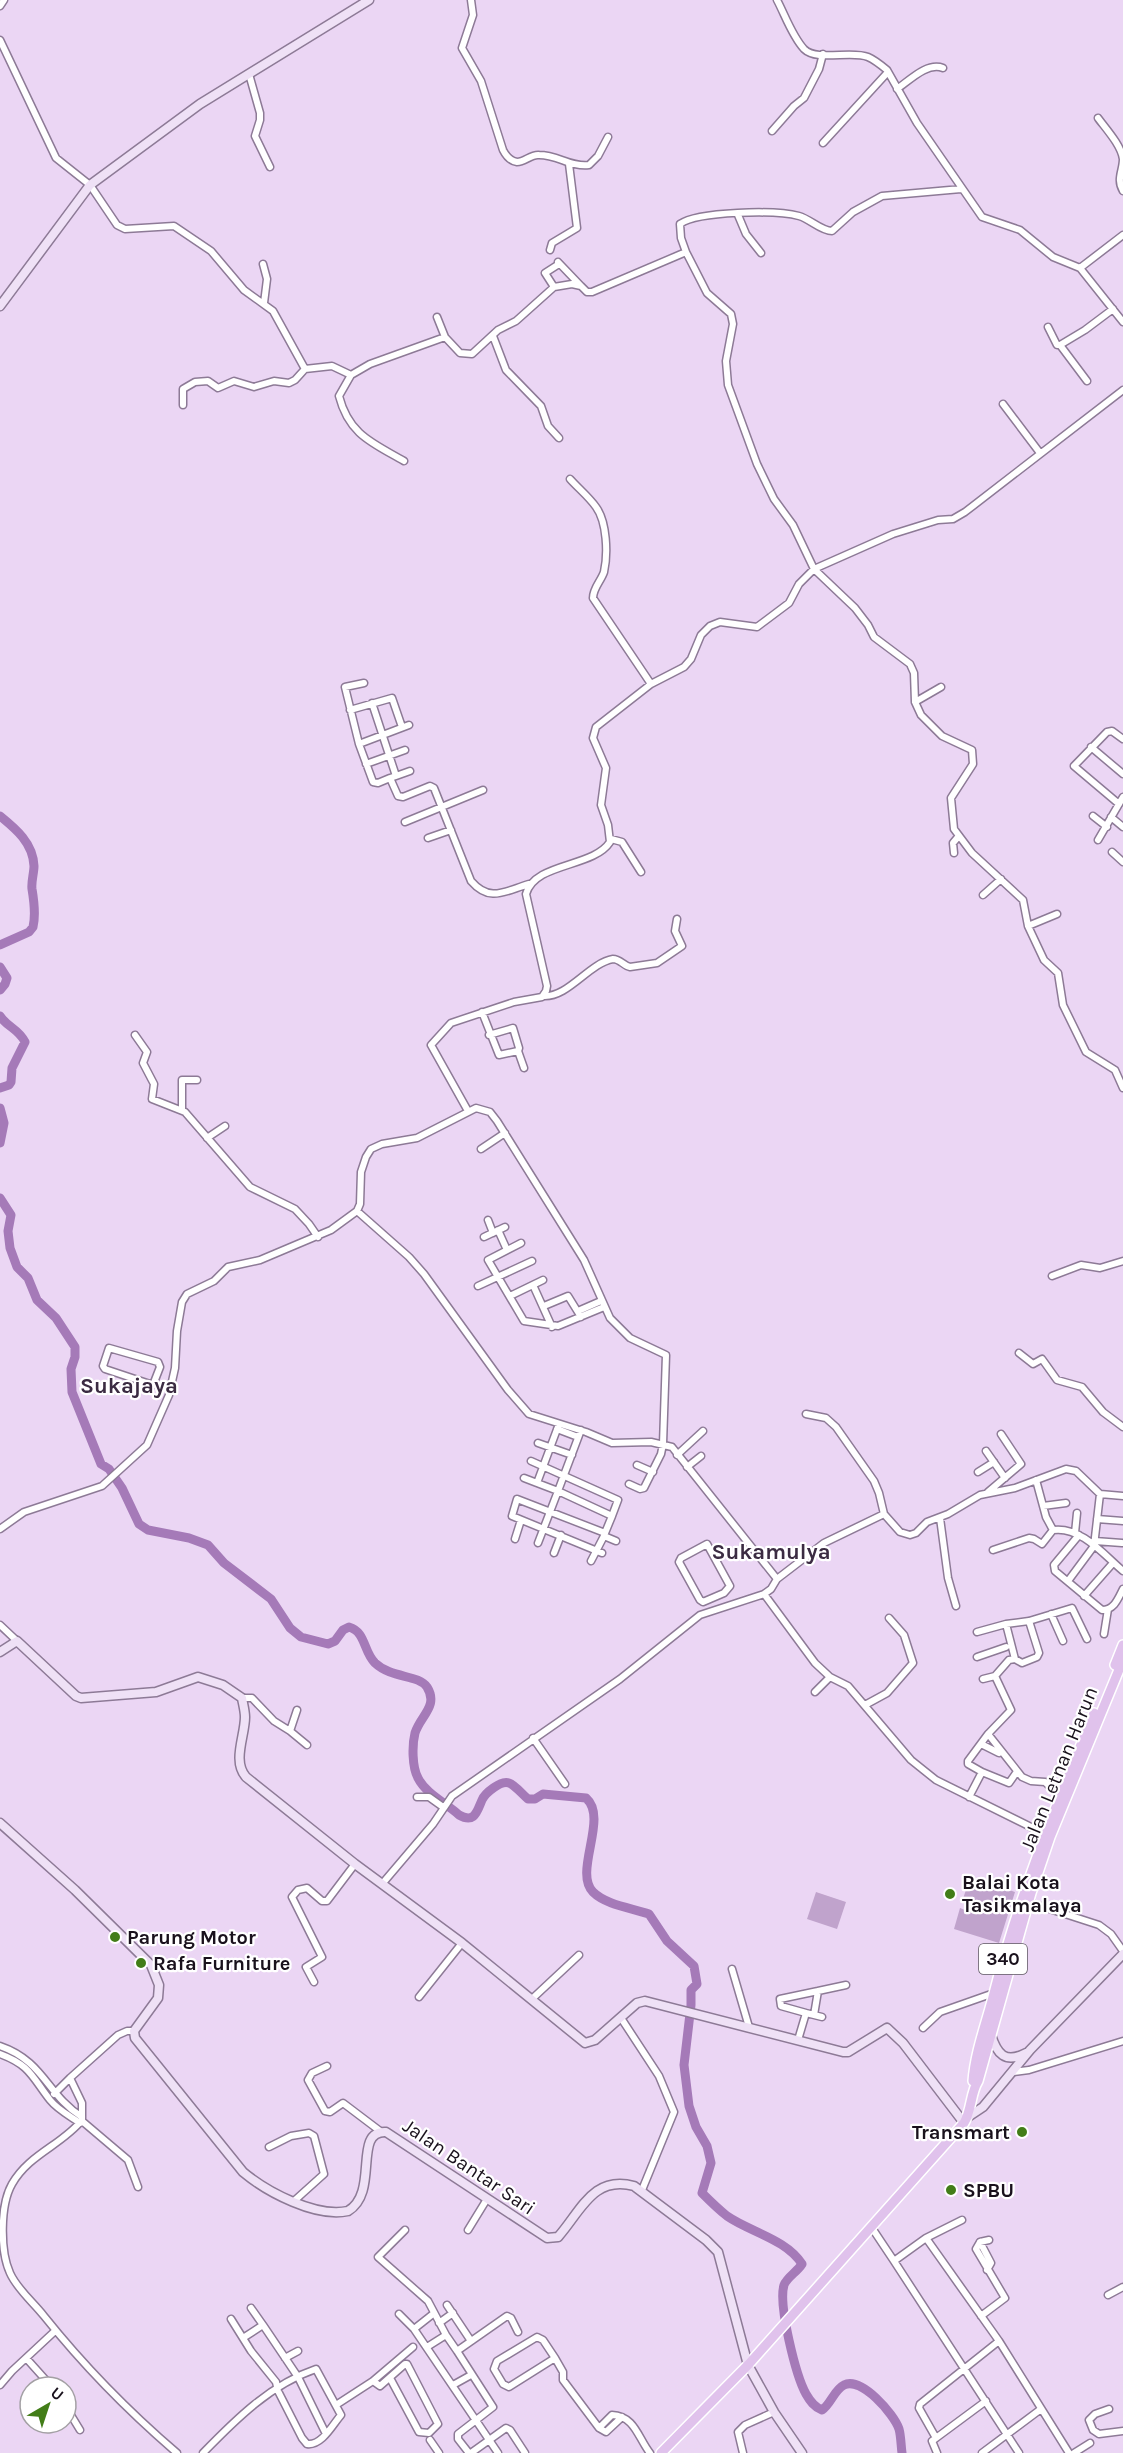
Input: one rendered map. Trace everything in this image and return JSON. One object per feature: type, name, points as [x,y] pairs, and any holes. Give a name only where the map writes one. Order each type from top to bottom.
[{"type":"main road","points":[[1047,1835],[1059,1795],[1111,1679],[1123,1645]]},
{"type":"main road","name":"Jalan Letnan Harun","points":[[974,2087],[978,2081],[990,2034],[1024,1888],[1111,1679],[1123,1660]]},
{"type":"main road","name":"Jalan Letnan Harun","points":[[974,2087],[972,2080],[994,1993],[1028,1902],[1047,1835]]},
{"type":"main road","points":[[661,2453],[748,2365],[966,2120],[974,2087]]},
{"type":"street","points":[[0,6],[4,0]]},
{"type":"street","points":[[0,306],[90,185],[191,111],[369,0]]},
{"type":"street","points":[[471,0],[473,15],[462,48],[481,81],[505,153],[514,161],[539,155],[556,157],[569,164],[589,165],[598,156],[608,137]]},
{"type":"street","points":[[777,0],[803,48],[808,52],[868,57],[880,64],[888,72],[962,189],[985,219],[1020,230],[1053,258],[1080,268],[1123,322]]},
{"type":"street","points":[[0,40],[56,158],[90,185],[120,227],[128,229],[170,225],[178,227],[211,251],[244,290],[273,311],[305,369]]},
{"type":"street","points":[[772,131],[804,98],[819,69],[823,54]]},
{"type":"street","points":[[897,89],[929,68],[936,66],[943,69]]},
{"type":"street","points":[[823,143],[888,72]]},
{"type":"street","points":[[249,74],[261,117],[255,136],[270,167]]},
{"type":"street","points":[[1098,118],[1123,158],[1119,177],[1123,191]]},
{"type":"street","points":[[550,250],[552,243],[576,228],[569,164]]},
{"type":"street","points":[[962,189],[882,196],[853,212],[832,231],[827,231],[815,222],[797,215],[778,212],[706,216],[681,223],[679,229],[686,252],[707,293],[731,314],[732,324],[726,361],[729,388],[757,464],[774,499],[793,525],[814,569],[855,608],[874,637],[910,664],[915,680],[915,702],[921,715],[945,738],[972,750],[974,760],[972,767],[954,791],[951,801],[953,826],[958,837],[1023,900],[1028,926],[1044,960],[1058,973],[1063,1005],[1086,1052],[1115,1070],[1123,1088]]},
{"type":"street","points":[[738,215],[747,234],[761,253]]},
{"type":"street","points":[[1080,268],[1123,235]]},
{"type":"street","points":[[554,288],[545,273],[559,263],[586,292],[592,292],[686,252]]},
{"type":"street","points":[[263,264],[267,279],[264,303]]},
{"type":"street","points":[[437,317],[440,338],[458,352],[467,355],[477,350],[498,330],[516,321],[554,288],[561,285],[581,285]]},
{"type":"street","points":[[1060,345],[1113,309]]},
{"type":"street","points":[[1048,327],[1058,345],[1087,381]]},
{"type":"street","points":[[493,336],[506,370],[539,404],[550,428],[559,438]]},
{"type":"street","points":[[404,461],[363,438],[349,420],[339,396],[351,375],[370,364],[440,338]]},
{"type":"street","points":[[183,405],[182,390],[195,382],[208,381],[218,388],[234,381],[257,387],[272,382],[291,382],[305,369],[332,366],[351,375]]},
{"type":"street","points":[[370,704],[379,736],[388,755],[399,797],[433,787],[471,881],[480,891],[491,894],[529,884],[563,866],[596,855],[609,844],[611,839],[601,805],[606,768],[593,734],[596,727],[651,684],[684,667],[691,659],[701,635],[710,626],[720,622],[758,627],[789,603],[799,584],[814,569],[893,534],[938,520],[953,519],[976,504],[1123,390]]},
{"type":"street","points":[[1003,404],[1040,453]]},
{"type":"street","points":[[570,479],[596,506],[602,522],[606,558],[593,598],[651,684]]},
{"type":"street","points":[[364,682],[345,687],[359,744],[374,783],[410,771]]},
{"type":"street","points":[[915,702],[941,687]]},
{"type":"street","points":[[350,710],[389,698],[393,699],[402,727]]},
{"type":"street","points":[[359,744],[409,725]]},
{"type":"street","points":[[1119,804],[1074,768],[1091,747],[1110,730],[1123,739]]},
{"type":"street","points":[[1091,747],[1123,774]]},
{"type":"street","points":[[366,765],[405,750]]},
{"type":"street","points":[[405,822],[483,790]]},
{"type":"street","points":[[1098,840],[1123,797]]},
{"type":"street","points":[[1092,816],[1107,827]]},
{"type":"street","points":[[1111,817],[1123,827]]},
{"type":"street","points":[[428,838],[452,830]]},
{"type":"street","points":[[954,853],[953,843],[958,837]]},
{"type":"street","points":[[611,839],[622,842],[641,872]]},
{"type":"street","points":[[1112,852],[1123,862]]},
{"type":"street","points":[[983,895],[1001,879]]},
{"type":"street","points":[[529,884],[526,898],[547,986],[543,996]]},
{"type":"street","points":[[1028,926],[1057,914]]},
{"type":"street","points":[[468,1111],[430,1046],[450,1023],[514,1002],[556,995],[596,967],[613,960],[617,959],[628,967],[657,963],[682,946],[675,931],[677,919]]},
{"type":"street","points":[[482,1012],[489,1035],[500,1056],[518,1051]]},
{"type":"street","points":[[489,1035],[513,1028],[524,1068]]},
{"type":"street","points":[[135,1035],[147,1053],[143,1063],[154,1084],[151,1098],[163,1105],[183,1110],[250,1187],[295,1209],[318,1238]]},
{"type":"street","points":[[183,1110],[182,1080],[196,1080]]},
{"type":"street","points":[[0,1529],[24,1512],[100,1488],[147,1445],[164,1411],[173,1379],[180,1312],[187,1294],[214,1281],[228,1267],[260,1260],[318,1238],[357,1211],[362,1198],[362,1169],[371,1149],[382,1144],[417,1138],[476,1108],[489,1112],[505,1133],[584,1260],[610,1318],[630,1338],[666,1355],[663,1444],[653,1472],[643,1490],[629,1484]]},
{"type":"street","points":[[207,1138],[225,1126]]},
{"type":"street","points":[[481,1149],[505,1133]]},
{"type":"street","points":[[357,1211],[409,1257],[424,1274],[508,1390],[527,1412],[558,1427],[612,1443],[651,1442],[672,1447],[777,1579]]},
{"type":"street","points":[[488,1220],[507,1250]]},
{"type":"street","points":[[484,1237],[505,1227]]},
{"type":"street","points":[[521,1243],[488,1260],[523,1320],[552,1327],[560,1326],[579,1314],[603,1304]]},
{"type":"street","points":[[478,1286],[532,1261]]},
{"type":"street","points":[[1052,1276],[1081,1265],[1100,1268],[1123,1261]]},
{"type":"street","points":[[510,1296],[543,1280]]},
{"type":"street","points":[[533,1285],[552,1327]]},
{"type":"street","points":[[544,1306],[568,1296],[579,1314]]},
{"type":"street","points":[[113,1348],[158,1362],[160,1364],[158,1375],[153,1385],[105,1369],[103,1366],[107,1351],[113,1348]]},
{"type":"street","points":[[1019,1353],[1033,1364],[1042,1359],[1058,1380],[1082,1387],[1103,1412],[1123,1427]]},
{"type":"street","points":[[158,1375],[173,1379]]},
{"type":"street","points":[[806,1414],[826,1418],[836,1427],[874,1481],[884,1514],[900,1532],[906,1535],[916,1533],[927,1522],[940,1518],[987,1492],[1019,1466],[1021,1462],[1001,1434]]},
{"type":"street","points":[[537,1483],[558,1427]]},
{"type":"street","points":[[677,1455],[703,1431]]},
{"type":"street","points":[[537,1543],[580,1434]]},
{"type":"street","points":[[538,1443],[572,1455]]},
{"type":"street","points":[[986,1450],[1005,1478]]},
{"type":"street","points":[[687,1467],[701,1456]]},
{"type":"street","points":[[531,1461],[618,1498],[599,1551],[591,1561]]},
{"type":"street","points":[[978,1472],[994,1462]]},
{"type":"street","points":[[637,1465],[653,1472]]},
{"type":"street","points":[[987,1492],[1015,1488],[1066,1469],[1074,1470],[1100,1494],[1123,1496]]},
{"type":"street","points":[[524,1478],[612,1516]]},
{"type":"street","points":[[1036,1480],[1053,1530]]},
{"type":"street","points":[[1096,1545],[1096,1519],[1100,1494]]},
{"type":"street","points":[[599,1551],[511,1515],[518,1499],[550,1510],[616,1541]]},
{"type":"street","points":[[1043,1506],[1066,1503]]},
{"type":"street","points":[[1077,1513],[1077,1534],[1054,1566],[1055,1571],[1100,1609],[1108,1610]]},
{"type":"street","points":[[382,1884],[433,1824],[445,1805],[533,1738],[620,1679],[700,1615],[727,1604],[764,1594],[771,1589],[777,1579],[824,1543],[884,1514]]},
{"type":"street","points":[[940,1518],[948,1578],[956,1606]]},
{"type":"street","points":[[1096,1519],[1123,1521]]},
{"type":"street","points":[[514,1539],[521,1520]]},
{"type":"street","points":[[1053,1530],[1065,1530],[1077,1534],[1096,1545],[1123,1571]]},
{"type":"street","points":[[993,1550],[1029,1538],[1042,1544],[1053,1530]]},
{"type":"street","points":[[554,1553],[561,1535]]},
{"type":"street","points":[[1068,1581],[1096,1545],[1103,1542],[1122,1543]]},
{"type":"street","points":[[708,1545],[730,1586],[724,1593],[702,1601],[679,1562],[680,1559],[708,1545]]},
{"type":"street","points":[[1084,1596],[1113,1563]]},
{"type":"street","points":[[1104,1634],[1108,1610],[1115,1604],[1123,1589]]},
{"type":"street","points":[[724,1593],[727,1604]]},
{"type":"street","points":[[764,1594],[803,1650],[831,1677],[848,1686],[905,1755],[936,1780],[1047,1835]]},
{"type":"street","points":[[1115,1604],[1123,1603]]},
{"type":"street","points":[[977,1632],[1006,1624],[1029,1621],[1073,1608],[1087,1639]]},
{"type":"street","points":[[1051,1614],[1063,1641]]},
{"type":"street","points":[[865,1705],[887,1694],[913,1663],[904,1635],[889,1618]]},
{"type":"street","points":[[1012,1660],[1022,1663],[1036,1657],[1039,1653],[1029,1621]]},
{"type":"street","points":[[1006,1624],[1012,1660]]},
{"type":"street","points":[[0,1625],[79,1698],[156,1692],[198,1677],[223,1684],[242,1698],[252,1698],[274,1721],[307,1745]]},
{"type":"street","points":[[0,1652],[16,1641]]},
{"type":"street","points":[[977,1657],[1009,1646]]},
{"type":"street","points":[[983,1679],[995,1676],[1012,1660]]},
{"type":"street","points":[[995,1676],[1011,1710],[988,1734],[968,1763],[982,1772],[1009,1783],[1016,1773]]},
{"type":"street","points":[[816,1692],[831,1677]]},
{"type":"street","points":[[242,1698],[245,1718],[240,1761],[243,1774],[355,1864],[533,1998],[587,2043],[595,2040],[637,2003],[645,2001],[695,2016],[749,2027],[845,2052],[888,2029],[903,2043],[966,2120],[983,2107],[1030,2050],[1123,1953],[1111,1934],[1099,1925],[1028,1902]]},
{"type":"street","points":[[290,1731],[297,1710]]},
{"type":"street","points":[[988,1734],[1016,1773],[1028,1780],[1045,1782],[1059,1795]]},
{"type":"street","points":[[533,1738],[565,1784]]},
{"type":"street","points":[[981,1744],[1001,1753]]},
{"type":"street","points":[[969,1797],[982,1772]]},
{"type":"street","points":[[417,1797],[429,1797],[445,1805]]},
{"type":"street","points":[[0,1823],[75,1890],[152,1965],[159,1986],[158,1998],[134,2031],[118,2035],[53,2095]]},
{"type":"street","points":[[314,1982],[306,1968],[322,1956],[304,1925],[292,1896],[298,1890],[307,1888],[322,1901],[327,1901],[355,1864]]},
{"type":"street","points":[[419,1997],[462,1943]]},
{"type":"street","points":[[533,1998],[579,1955]]},
{"type":"street","points":[[732,1969],[749,2027]]},
{"type":"street","points":[[822,2017],[781,2006],[780,1999],[846,1985]]},
{"type":"street","points":[[813,2015],[818,1991]]},
{"type":"street","points":[[923,2028],[940,2012],[994,1993]]},
{"type":"street","points":[[792,1995],[792,2009]]},
{"type":"street","points":[[798,2040],[806,2013]]},
{"type":"street","points":[[621,2018],[659,2076],[674,2112],[642,2190]]},
{"type":"street","name":"Jalan Bantar Sari","points":[[134,2031],[135,2038],[160,2072],[243,2172],[262,2188],[322,2211],[341,2213],[353,2208],[364,2192],[367,2147],[372,2136],[380,2131],[386,2132],[542,2236],[558,2237],[588,2197],[600,2188],[624,2183],[642,2190],[718,2252],[748,2365],[774,2412],[802,2453]]},
{"type":"street","points":[[990,2034],[995,2049],[1001,2055],[1020,2056],[1030,2050]]},
{"type":"street","points":[[1013,2073],[1123,2042]]},
{"type":"street","points":[[0,2046],[12,2050],[29,2061],[62,2111],[82,2120],[128,2160],[138,2187]]},
{"type":"street","points":[[0,2054],[26,2067],[53,2095]]},
{"type":"street","points":[[327,2066],[312,2073],[308,2080],[325,2111],[330,2112],[343,2103],[380,2131]]},
{"type":"street","points":[[70,2078],[82,2103],[82,2120]]},
{"type":"street","points":[[82,2120],[30,2160],[12,2184],[4,2206],[5,2253],[9,2273],[55,2331],[122,2404],[177,2453]]},
{"type":"street","points":[[268,2147],[291,2136],[309,2133],[314,2136],[324,2174],[294,2201]]},
{"type":"street","points":[[468,2230],[487,2199]]},
{"type":"street","points":[[894,2260],[926,2238],[962,2220]]},
{"type":"street","points":[[872,2228],[1019,2453]]},
{"type":"street","points":[[405,2230],[378,2256],[427,2300],[433,2314],[493,2407],[457,2436],[470,2453],[503,2430],[508,2429],[525,2453]]},
{"type":"street","points":[[926,2238],[999,2341],[1069,2453]]},
{"type":"street","points":[[981,2316],[1005,2298],[987,2270],[991,2263],[980,2242],[989,2240]]},
{"type":"street","points":[[1108,2295],[1123,2287]]},
{"type":"street","points":[[447,2305],[471,2341]]},
{"type":"street","points":[[251,2308],[298,2377],[326,2434]]},
{"type":"street","points":[[440,2323],[453,2313]]},
{"type":"street","points":[[399,2314],[428,2347],[498,2453]]},
{"type":"street","points":[[414,2329],[433,2314]]},
{"type":"street","points":[[457,2351],[507,2316],[511,2318],[518,2332]]},
{"type":"street","points":[[203,2453],[235,2421],[278,2388],[316,2369],[341,2415],[326,2434],[313,2444],[307,2444],[278,2388],[272,2376],[231,2319]]},
{"type":"street","points":[[243,2338],[263,2325]]},
{"type":"street","points":[[0,2385],[55,2331]]},
{"type":"street","points":[[428,2347],[446,2335]]},
{"type":"street","points":[[555,2358],[509,2387],[503,2384],[494,2369],[497,2361],[537,2337],[543,2340],[555,2358],[563,2372],[563,2380],[598,2428],[612,2415],[622,2417],[634,2426],[650,2453]]},
{"type":"street","points":[[936,2438],[918,2406],[999,2341]]},
{"type":"street","points":[[336,2405],[373,2381],[413,2347]]},
{"type":"street","points":[[285,2358],[298,2351]]},
{"type":"street","points":[[28,2356],[43,2375]]},
{"type":"street","points":[[373,2381],[379,2386],[405,2364],[409,2366],[438,2424],[429,2433],[419,2432],[390,2378]]},
{"type":"street","points":[[453,2385],[471,2375]]},
{"type":"street","points":[[937,2453],[932,2443],[936,2438],[986,2401]]},
{"type":"street","points":[[982,2453],[1041,2409]]},
{"type":"street","points":[[1109,2409],[1092,2415],[1089,2420],[1091,2426],[1099,2434],[1123,2431]]},
{"type":"street","points":[[742,2453],[738,2432],[745,2425],[774,2412]]},
{"type":"street","points":[[430,2440],[440,2453]]},
{"type":"street","points":[[1074,2453],[1090,2443]]},
{"type":"shaded area","points":[[970,1877],[1015,1892],[999,1943],[954,1929],[960,1908],[965,1910],[968,1901],[963,1899]]},
{"type":"shaded area","points":[[816,1892],[846,1902],[837,1929],[807,1919]]},
{"type":"waterway","points":[[0,816],[18,831],[31,850],[34,866],[32,886],[35,913],[33,927],[29,932],[0,945]]},
{"type":"waterway","points":[[0,967],[7,978],[0,990]]},
{"type":"waterway","points":[[0,1016],[20,1034],[25,1042],[12,1068],[11,1082],[0,1088]]},
{"type":"waterway","points":[[0,1108],[4,1123],[0,1143]]},
{"type":"waterway","points":[[0,1198],[11,1215],[8,1231],[10,1248],[17,1267],[28,1278],[37,1300],[56,1318],[75,1347],[71,1369],[72,1392],[101,1464],[109,1469],[122,1488],[139,1524],[148,1530],[189,1538],[208,1545],[224,1563],[271,1599],[290,1628],[301,1637],[328,1644],[335,1641],[343,1630],[349,1627],[355,1629],[362,1637],[375,1663],[389,1672],[423,1683],[427,1687],[431,1700],[415,1733],[413,1756],[416,1773],[426,1789],[459,1815],[469,1818],[475,1815],[486,1794],[498,1785],[506,1783],[514,1786],[528,1799],[535,1799],[543,1794],[586,1798],[592,1807],[594,1818],[587,1872],[588,1883],[593,1892],[612,1903],[649,1914],[667,1941],[694,1966],[697,1984],[691,1990],[684,2065],[689,2106],[696,2127],[707,2146],[711,2163],[702,2193],[736,2222],[787,2248],[802,2264],[787,2279],[783,2295],[789,2340],[802,2385],[811,2401],[822,2410],[844,2385],[851,2384],[868,2391],[884,2406],[896,2422],[900,2432],[902,2453]]},
{"type":"place","name":"Balai Kota Tasikmalaya","points":[[950,1894]]},
{"type":"place","name":"Parung Motor","points":[[115,1937]]},
{"type":"place","name":"Rafa Furniture","points":[[141,1963]]},
{"type":"place","name":"Transmart","points":[[1022,2132]]},
{"type":"place","name":"SPBU","points":[[951,2190]]},
{"type":"district","name":"Sukajaya","points":[[129,1386]]},
{"type":"district","name":"Sukamulya","points":[[771,1552]]}]
